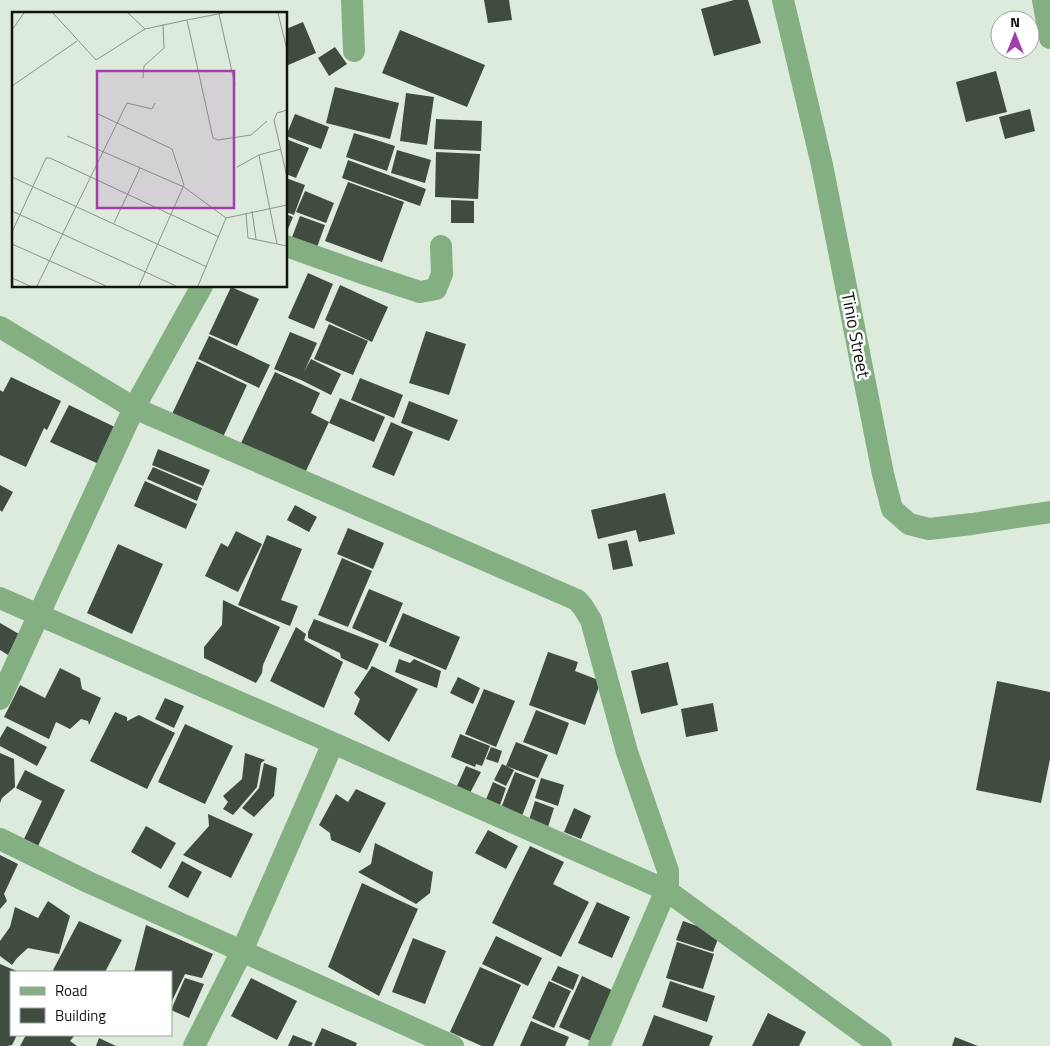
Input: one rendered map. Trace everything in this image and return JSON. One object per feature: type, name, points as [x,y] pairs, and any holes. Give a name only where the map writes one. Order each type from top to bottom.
[{"type":"street","points":[[352,0],[354,51]]},
{"type":"street","name":"Tinio Street","points":[[783,0],[822,165],[883,474],[892,509],[909,524],[930,529],[1050,512]]},
{"type":"street","points":[[1043,0],[1050,38]]},
{"type":"street","points":[[288,247],[420,292],[436,289],[442,274],[441,246]]},
{"type":"street","points":[[0,699],[134,408],[201,288]]},
{"type":"street","points":[[0,327],[134,408],[577,600],[584,607],[591,620],[627,752],[668,871],[666,890],[599,1046]]},
{"type":"street","points":[[0,598],[666,890],[881,1046]]},
{"type":"street","points":[[194,1046],[242,951],[333,743]]},
{"type":"street","points":[[0,839],[88,882],[453,1046]]},
{"type":"building","points":[[484,0],[509,0],[512,20],[488,23]]},
{"type":"building","points":[[734,0],[748,0],[761,43],[714,56],[701,9]]},
{"type":"building","points":[[303,22],[316,53],[288,65],[288,28]]},
{"type":"building","points":[[400,30],[485,65],[467,107],[382,73]]},
{"type":"building","points":[[335,47],[347,64],[329,76],[318,58]]},
{"type":"building","points":[[996,71],[1007,112],[966,122],[956,82]]},
{"type":"building","points":[[335,87],[399,103],[390,139],[326,123]]},
{"type":"building","points":[[406,93],[434,97],[427,145],[400,141]]},
{"type":"building","points":[[1030,109],[1035,131],[1005,139],[999,117]]},
{"type":"building","points":[[295,114],[329,127],[321,149],[288,137],[288,131]]},
{"type":"building","points":[[436,119],[482,121],[481,151],[434,149]]},
{"type":"building","points":[[354,133],[395,146],[387,171],[346,157]]},
{"type":"building","points":[[288,140],[309,148],[296,178],[288,175]]},
{"type":"building","points":[[397,150],[431,160],[425,183],[391,173]]},
{"type":"building","points":[[436,152],[480,154],[478,199],[435,197]]},
{"type":"building","points":[[348,160],[426,189],[420,206],[342,178]]},
{"type":"building","points":[[288,179],[305,185],[294,215],[288,213]]},
{"type":"building","points":[[348,182],[404,202],[382,262],[325,241]]},
{"type":"building","points":[[305,191],[334,203],[326,223],[296,212]]},
{"type":"building","points":[[451,200],[474,201],[474,223],[451,223]]},
{"type":"building","points":[[288,215],[293,217],[288,229]]},
{"type":"building","points":[[300,216],[325,225],[316,250],[291,240]]},
{"type":"building","points":[[308,273],[333,284],[314,329],[288,318]]},
{"type":"building","points":[[340,285],[388,307],[372,342],[325,320]]},
{"type":"building","points":[[231,288],[259,299],[237,346],[209,334]]},
{"type":"building","points":[[329,324],[368,341],[353,375],[314,359]]},
{"type":"building","points":[[426,331],[466,344],[449,395],[409,383]]},
{"type":"building","points":[[290,332],[317,343],[304,372],[311,359],[341,374],[331,395],[274,369]]},
{"type":"building","points":[[209,336],[270,365],[259,388],[198,359]]},
{"type":"building","points":[[197,361],[247,385],[223,437],[172,414]]},
{"type":"building","points":[[275,372],[320,393],[311,413],[329,422],[305,473],[241,443]]},
{"type":"building","points":[[11,377],[61,401],[47,430],[44,428],[26,467],[0,455],[0,390],[3,392]]},
{"type":"building","points":[[360,378],[403,395],[394,418],[351,400]]},
{"type":"building","points":[[340,398],[385,417],[374,442],[329,423]]},
{"type":"building","points":[[409,401],[458,420],[449,441],[401,423]]},
{"type":"building","points":[[69,405],[119,429],[101,465],[50,442]]},
{"type":"building","points":[[391,422],[413,432],[394,476],[372,467]]},
{"type":"building","points":[[158,449],[210,470],[203,486],[152,465]]},
{"type":"building","points":[[153,467],[202,488],[197,501],[147,479]]},
{"type":"building","points":[[145,481],[197,504],[186,529],[134,506]]},
{"type":"building","points":[[0,485],[13,492],[2,512],[0,510]]},
{"type":"building","points":[[665,493],[675,534],[639,542],[636,530],[598,539],[591,510]]},
{"type":"building","points":[[295,505],[317,517],[309,532],[287,520]]},
{"type":"building","points":[[348,528],[384,543],[373,569],[337,554]]},
{"type":"building","points":[[236,531],[262,544],[238,592],[205,576],[221,543],[228,547]]},
{"type":"building","points":[[267,535],[302,549],[281,600],[298,606],[290,626],[238,605]]},
{"type":"building","points":[[627,540],[633,566],[613,570],[608,544]]},
{"type":"building","points":[[118,544],[163,564],[132,634],[87,613]]},
{"type":"building","points":[[342,558],[372,571],[348,627],[318,615]]},
{"type":"building","points":[[369,589],[403,603],[386,643],[352,628]]},
{"type":"building","points":[[223,600],[280,627],[263,665],[262,673],[256,683],[204,658],[204,647],[222,625]]},
{"type":"building","points":[[403,613],[460,637],[446,670],[389,646]]},
{"type":"building","points":[[314,619],[379,644],[367,670],[341,658],[340,653],[308,638],[308,632]]},
{"type":"building","points":[[0,623],[19,634],[8,655],[0,650]]},
{"type":"building","points":[[296,627],[306,634],[304,640],[343,662],[324,708],[270,681]]},
{"type":"building","points":[[548,652],[578,662],[575,671],[601,681],[585,725],[529,705]]},
{"type":"building","points":[[399,659],[410,663],[414,659],[441,671],[437,688],[395,672]]},
{"type":"building","points":[[668,662],[678,705],[641,714],[631,671]]},
{"type":"building","points":[[372,666],[418,689],[389,742],[354,714],[360,699],[354,693]]},
{"type":"building","points":[[60,668],[80,678],[82,689],[101,698],[89,725],[88,721],[81,719],[70,729],[56,722],[49,739],[4,717],[20,685],[45,698]]},
{"type":"building","points":[[458,677],[480,688],[473,704],[450,693]]},
{"type":"building","points":[[997,681],[1050,692],[1050,759],[1041,803],[976,790]]},
{"type":"building","points":[[484,689],[515,701],[496,747],[465,734]]},
{"type":"building","points":[[165,698],[184,706],[174,728],[155,719]]},
{"type":"building","points":[[713,703],[718,731],[686,737],[681,709]]},
{"type":"building","points":[[536,710],[569,723],[557,755],[523,742]]},
{"type":"building","points":[[115,712],[127,717],[127,721],[139,715],[175,733],[147,789],[90,761]]},
{"type":"building","points":[[185,724],[233,746],[205,804],[158,782]]},
{"type":"building","points":[[7,726],[47,747],[37,766],[0,746],[0,738]]},
{"type":"building","points":[[460,734],[490,746],[482,766],[476,764],[475,767],[451,757]]},
{"type":"building","points":[[516,742],[548,755],[538,778],[506,766]]},
{"type":"building","points":[[491,747],[502,751],[498,763],[486,759]]},
{"type":"building","points":[[0,753],[14,759],[15,787],[2,798],[0,803]]},
{"type":"building","points":[[245,753],[265,760],[261,763],[257,787],[233,815],[223,809],[228,802],[223,796],[242,779]]},
{"type":"building","points":[[264,763],[277,768],[274,796],[254,817],[242,808],[259,788]]},
{"type":"building","points":[[502,764],[514,770],[506,786],[494,780]]},
{"type":"building","points":[[466,766],[481,772],[470,793],[457,786]]},
{"type":"building","points":[[25,770],[65,790],[38,846],[24,839],[42,801],[16,788]]},
{"type":"building","points":[[515,772],[536,780],[522,816],[501,808]]},
{"type":"building","points":[[541,778],[564,785],[558,806],[535,798]]},
{"type":"building","points":[[493,782],[506,788],[499,808],[485,802]]},
{"type":"building","points":[[356,789],[386,803],[360,853],[331,840],[330,833],[319,825],[336,794],[348,802]]},
{"type":"building","points":[[535,801],[554,808],[548,827],[529,820]]},
{"type":"building","points":[[574,808],[591,816],[581,839],[564,832]]},
{"type":"building","points":[[208,814],[253,834],[231,878],[183,855],[209,826]]},
{"type":"building","points":[[146,826],[176,843],[161,869],[131,852]]},
{"type":"building","points":[[488,830],[518,846],[506,869],[475,853]]},
{"type":"building","points":[[375,843],[433,872],[430,893],[416,904],[358,872],[371,864]]},
{"type":"building","points":[[530,846],[564,862],[553,884],[589,902],[561,957],[492,923]]},
{"type":"building","points":[[0,855],[18,864],[4,894],[7,901],[0,909]]},
{"type":"building","points":[[182,861],[202,872],[188,898],[168,887]]},
{"type":"building","points":[[362,883],[418,909],[379,996],[328,967]]},
{"type":"building","points":[[48,901],[70,916],[59,954],[28,948],[12,965],[0,956],[0,941],[10,927],[15,907],[38,918]]},
{"type":"building","points":[[597,902],[630,917],[612,958],[578,943]]},
{"type":"building","points":[[79,921],[122,940],[106,971],[53,970]]},
{"type":"building","points":[[683,921],[720,934],[713,952],[676,940]]},
{"type":"building","points":[[146,925],[213,954],[202,978],[185,974],[172,1001],[172,971],[134,971]]},
{"type":"building","points":[[496,936],[542,958],[528,986],[482,964]]},
{"type":"building","points":[[413,938],[446,951],[425,1004],[392,992]]},
{"type":"building","points":[[677,942],[714,954],[703,989],[666,978]]},
{"type":"building","points":[[0,964],[17,971],[10,971],[10,1036],[16,1036],[12,1045],[0,1046]]},
{"type":"building","points":[[558,966],[579,975],[573,990],[551,980]]},
{"type":"building","points":[[480,967],[521,985],[493,1046],[482,1046],[450,1032]]},
{"type":"building","points":[[582,976],[616,992],[593,1042],[559,1027]]},
{"type":"building","points":[[185,978],[204,984],[189,1018],[172,1010]]},
{"type":"building","points":[[251,978],[297,1001],[277,1040],[231,1016]]},
{"type":"building","points":[[549,981],[571,991],[554,1028],[532,1018]]},
{"type":"building","points":[[670,981],[715,996],[707,1022],[662,1007]]},
{"type":"building","points":[[768,1013],[806,1032],[799,1046],[752,1046]]},
{"type":"building","points":[[654,1015],[713,1036],[709,1046],[642,1046]]},
{"type":"building","points":[[531,1021],[569,1037],[565,1046],[520,1046]]},
{"type":"building","points":[[322,1028],[357,1043],[356,1046],[314,1046]]},
{"type":"building","points":[[293,1035],[313,1043],[311,1046],[288,1046]]},
{"type":"building","points":[[25,1036],[74,1036],[70,1041],[77,1046],[20,1046]]},
{"type":"building","points":[[955,1037],[978,1046],[952,1046]]},
{"type":"building","points":[[99,1038],[116,1046],[96,1046]]}]
